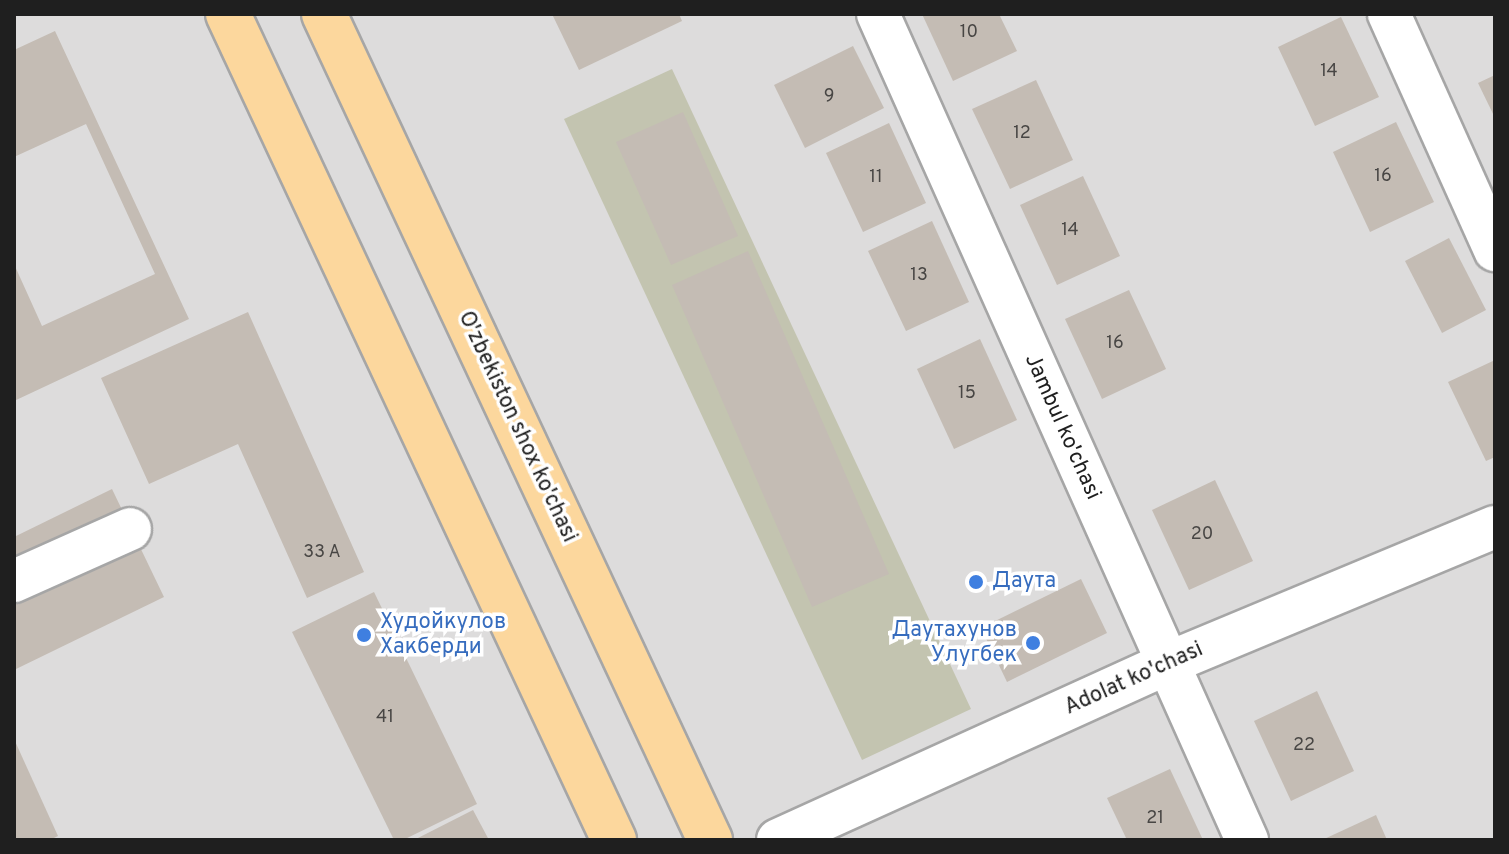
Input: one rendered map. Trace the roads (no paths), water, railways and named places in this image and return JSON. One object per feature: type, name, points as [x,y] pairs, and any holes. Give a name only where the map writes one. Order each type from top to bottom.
[{"type":"main road","points":[[228,14],[614,840]]},
{"type":"main road","name":"O'zbekiston shox ko'chasi","points":[[324,14],[710,840]]},
{"type":"street","name":"Jambul ko'chasi","points":[[878,14],[1247,840]]},
{"type":"street","points":[[1389,14],[1495,250]]},
{"type":"street","name":"Adolat ko'chasi","points":[[778,840],[1168,663],[1495,527]]},
{"type":"street","points":[[14,581],[130,529]]},
{"type":"place","name":"Даута","points":[[976,582]]},
{"type":"place","name":"Худойкулов Хакберди","points":[[364,635]]},
{"type":"place","name":"Даутахунов Улугбек","points":[[1033,643]]}]
